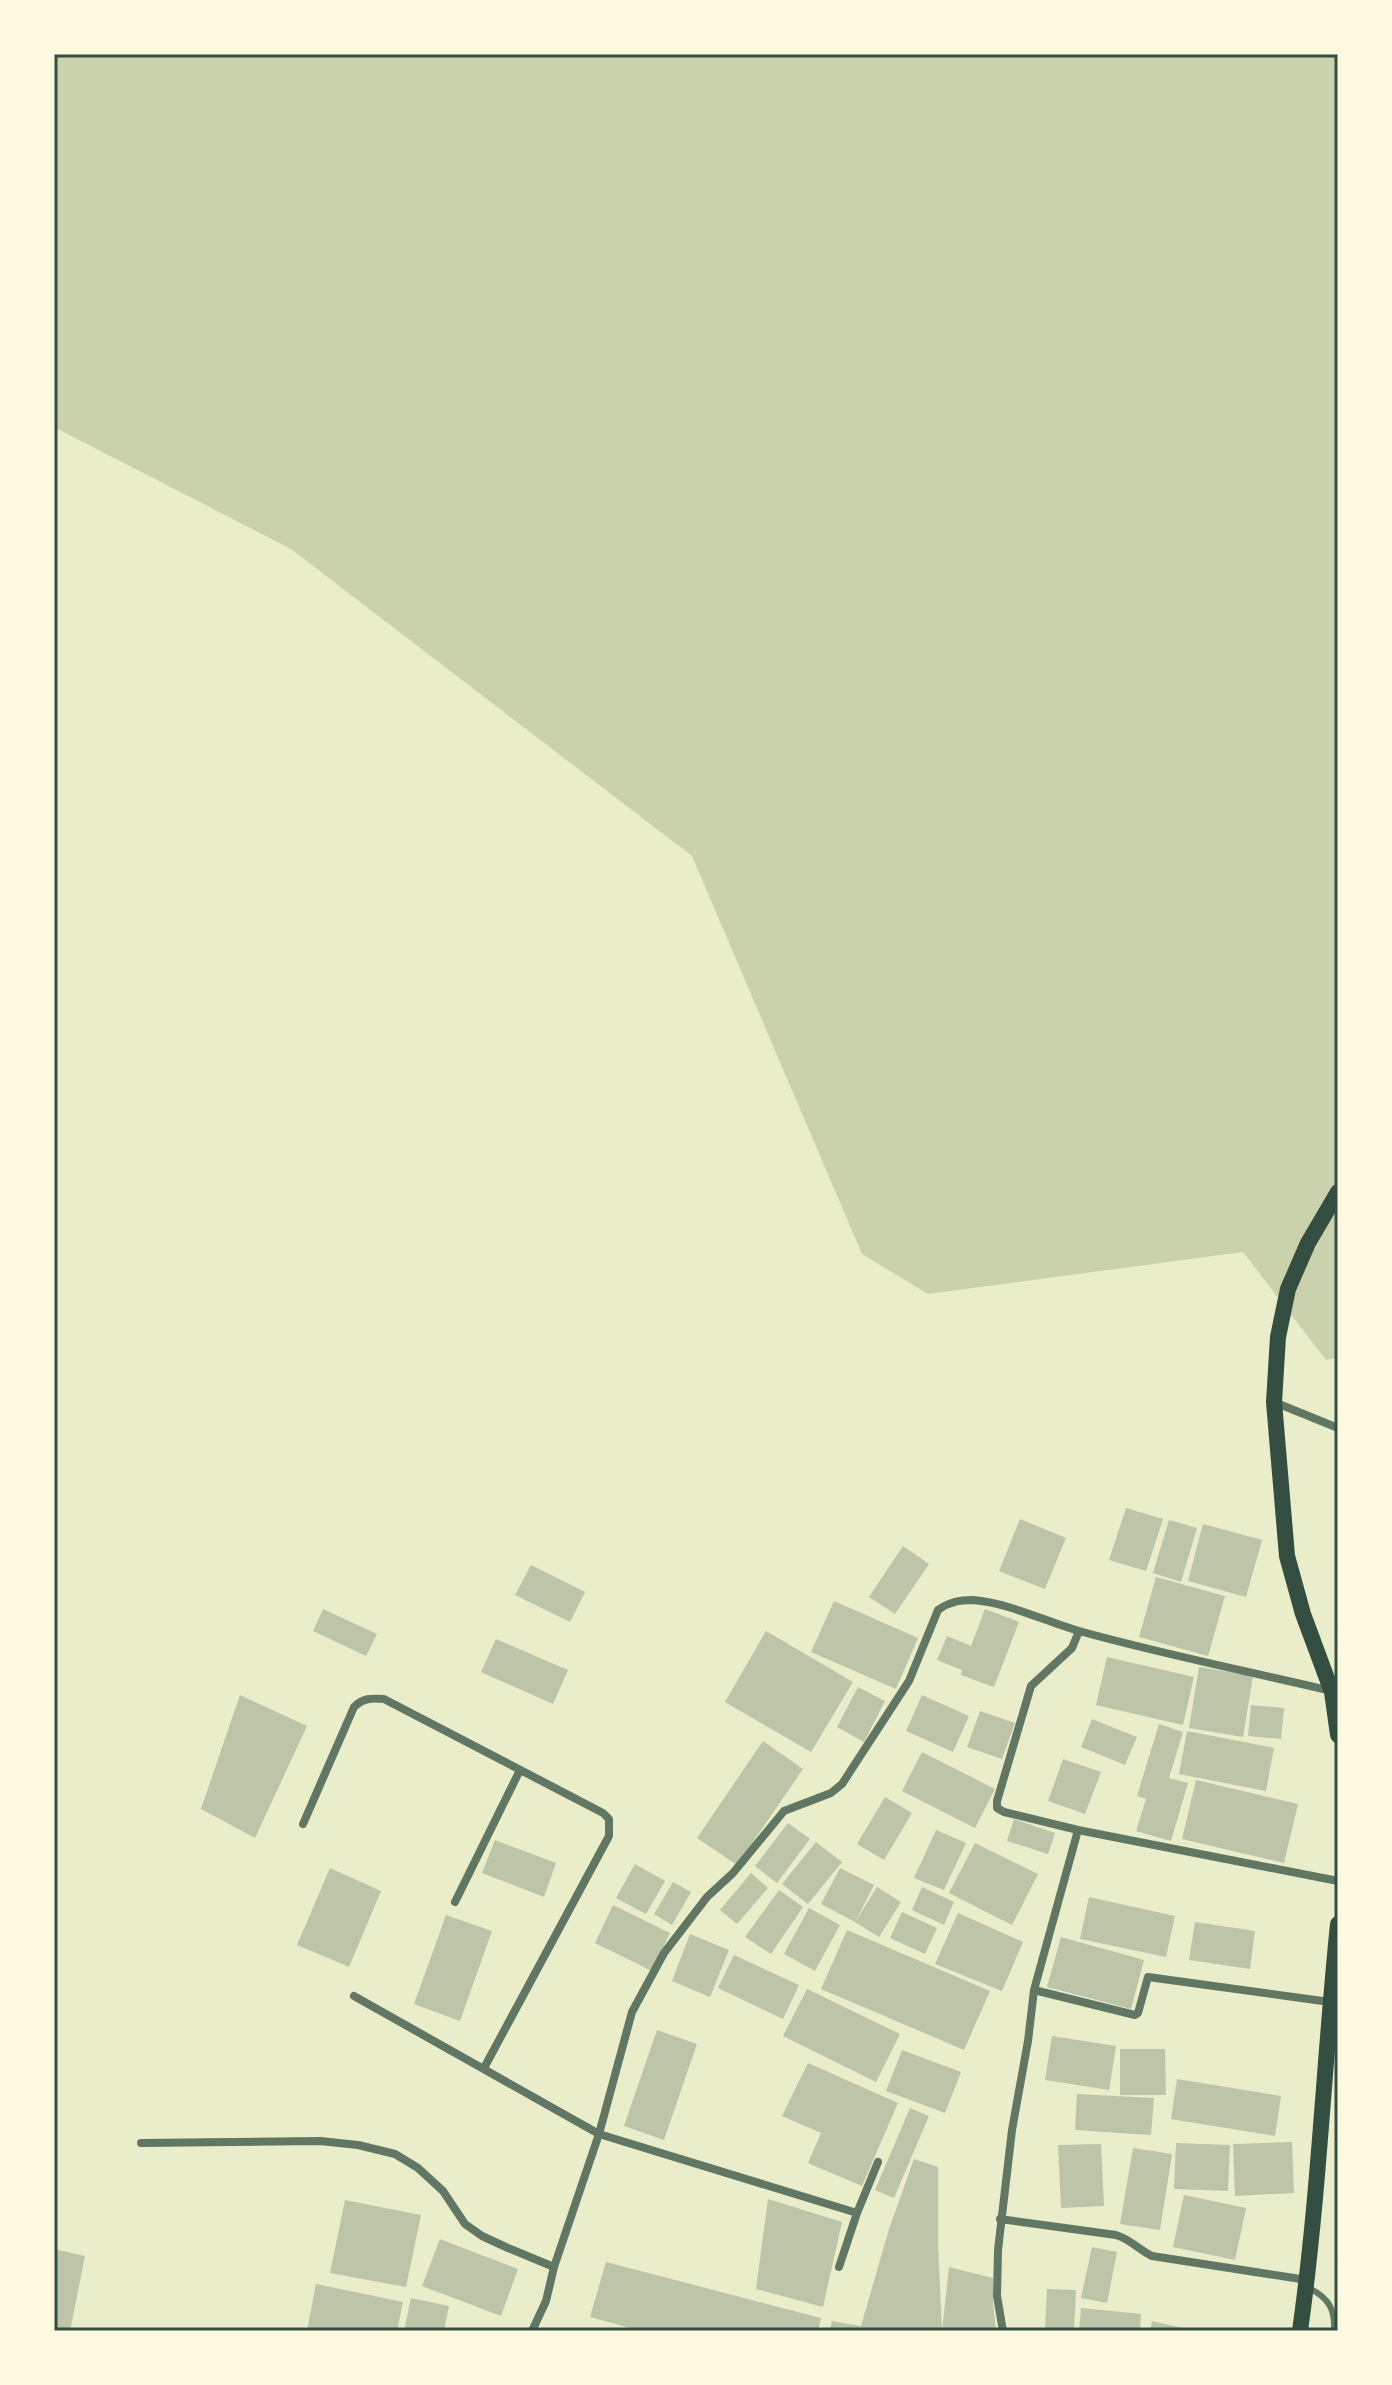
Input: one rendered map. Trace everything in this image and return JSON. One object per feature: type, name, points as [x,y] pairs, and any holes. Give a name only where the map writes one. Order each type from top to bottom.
[{"type":"main road","points":[[1338,1192],[1308,1243],[1288,1289],[1278,1337],[1274,1402],[1287,1556],[1303,1614],[1332,1692],[1338,1735]]},
{"type":"main road","points":[[1300,2331],[1307,2283],[1338,1924]]},
{"type":"street","points":[[1274,1402],[1338,1428]]},
{"type":"street","points":[[532,2331],[546,2301],[554,2267],[599,2134],[632,2012],[664,1953],[707,1897],[733,1873],[784,1811],[831,1793],[842,1784],[909,1681],[938,1610],[955,1601],[991,1603],[1079,1631],[1332,1692]]},
{"type":"street","points":[[1079,1631],[1072,1648],[1031,1686],[997,1808],[1078,1830],[1338,1881]]},
{"type":"street","points":[[303,1824],[354,1707],[366,1698],[384,1699],[603,1813],[609,1819],[609,1836],[484,2068]]},
{"type":"street","points":[[455,1902],[520,1770]]},
{"type":"street","points":[[1003,2331],[997,2296],[1000,2219],[1034,1990],[1078,1830]]},
{"type":"street","points":[[1034,1990],[1135,2015],[1148,1977],[1330,2002]]},
{"type":"street","points":[[354,1996],[599,2134],[857,2213]]},
{"type":"street","points":[[141,2143],[320,2141],[358,2145],[395,2154],[418,2168],[443,2191],[465,2224],[495,2242],[554,2267]]},
{"type":"street","points":[[839,2267],[878,2162]]},
{"type":"street","points":[[1000,2219],[1116,2235],[1126,2238],[1140,2251],[1152,2256],[1307,2283]]},
{"type":"lane","points":[[1307,2283],[1332,2305],[1334,2331]]},
{"type":"green space","points":[[54,54],[1338,54],[1338,1358],[1326,1360],[1243,1252],[928,1294],[862,1254],[692,856],[291,549],[54,427]]},
{"type":"building","points":[[1126,1508],[1163,1519],[1146,1571],[1109,1560]]},
{"type":"building","points":[[1020,1519],[1066,1538],[1045,1589],[999,1571]]},
{"type":"building","points":[[1169,1520],[1197,1528],[1181,1582],[1153,1573]]},
{"type":"building","points":[[1203,1524],[1262,1540],[1246,1597],[1188,1581]]},
{"type":"building","points":[[903,1546],[929,1564],[895,1614],[869,1597]]},
{"type":"building","points":[[531,1565],[585,1592],[570,1622],[515,1595]]},
{"type":"building","points":[[1156,1577],[1225,1596],[1208,1656],[1139,1637]]},
{"type":"building","points":[[834,1601],[918,1638],[896,1689],[811,1652]]},
{"type":"building","points":[[323,1609],[377,1634],[366,1656],[313,1631]]},
{"type":"building","points":[[985,1609],[1019,1622],[994,1687],[961,1675],[962,1670],[937,1660],[947,1636],[971,1646]]},
{"type":"building","points":[[766,1631],[853,1682],[811,1752],[725,1702]]},
{"type":"building","points":[[496,1639],[568,1670],[553,1704],[481,1672]]},
{"type":"building","points":[[1107,1657],[1194,1677],[1183,1725],[1096,1705]]},
{"type":"building","points":[[1199,1667],[1253,1676],[1243,1737],[1189,1728]]},
{"type":"building","points":[[858,1687],[885,1701],[864,1742],[837,1727]]},
{"type":"building","points":[[240,1695],[307,1726],[255,1838],[201,1809]]},
{"type":"building","points":[[922,1695],[969,1716],[953,1752],[906,1731]]},
{"type":"building","points":[[1251,1705],[1284,1708],[1281,1739],[1248,1736]]},
{"type":"building","points":[[980,1711],[1015,1723],[1002,1759],[967,1747]]},
{"type":"building","points":[[1092,1719],[1137,1737],[1125,1765],[1081,1747]]},
{"type":"building","points":[[1159,1724],[1183,1732],[1169,1778],[1188,1783],[1171,1841],[1136,1831],[1146,1799],[1137,1796]]},
{"type":"building","points":[[1187,1731],[1274,1748],[1266,1791],[1179,1774]]},
{"type":"building","points":[[763,1741],[803,1769],[737,1865],[697,1838]]},
{"type":"building","points":[[922,1752],[995,1789],[975,1828],[902,1791]]},
{"type":"building","points":[[1063,1759],[1101,1772],[1085,1814],[1048,1801]]},
{"type":"building","points":[[1196,1780],[1298,1804],[1284,1863],[1182,1839]]},
{"type":"building","points":[[885,1797],[912,1813],[884,1860],[857,1844]]},
{"type":"building","points":[[1014,1819],[1055,1833],[1048,1854],[1007,1841]]},
{"type":"building","points":[[788,1823],[810,1839],[777,1883],[755,1866]]},
{"type":"building","points":[[936,1830],[966,1843],[944,1890],[914,1878]]},
{"type":"building","points":[[495,1840],[556,1863],[544,1897],[482,1873]]},
{"type":"building","points":[[816,1842],[842,1862],[808,1904],[782,1884]]},
{"type":"building","points":[[975,1843],[1038,1874],[1012,1925],[949,1893]]},
{"type":"building","points":[[635,1864],[665,1881],[646,1914],[616,1898]]},
{"type":"building","points":[[330,1868],[381,1891],[349,1967],[297,1945]]},
{"type":"building","points":[[840,1868],[874,1885],[855,1922],[821,1904]]},
{"type":"building","points":[[751,1873],[768,1888],[737,1924],[720,1910]]},
{"type":"building","points":[[673,1882],[691,1892],[672,1925],[654,1914]]},
{"type":"building","points":[[877,1887],[901,1902],[879,1937],[855,1922]]},
{"type":"building","points":[[922,1887],[954,1902],[944,1925],[912,1910]]},
{"type":"building","points":[[779,1890],[803,1907],[771,1954],[745,1937]]},
{"type":"building","points":[[1089,1897],[1175,1916],[1166,1957],[1080,1939]]},
{"type":"building","points":[[613,1905],[670,1933],[652,1971],[595,1943]]},
{"type":"building","points":[[809,1908],[840,1925],[815,1971],[784,1954]]},
{"type":"building","points":[[902,1912],[937,1928],[925,1954],[890,1938]]},
{"type":"building","points":[[958,1913],[1023,1942],[1002,1991],[935,1964]]},
{"type":"building","points":[[446,1915],[492,1931],[460,2021],[414,2004]]},
{"type":"building","points":[[1195,1922],[1255,1931],[1250,1969],[1189,1960]]},
{"type":"building","points":[[847,1930],[990,1991],[964,2050],[821,1989]]},
{"type":"building","points":[[690,1934],[729,1950],[710,1997],[672,1981]]},
{"type":"building","points":[[1061,1937],[1144,1960],[1131,2009],[1047,1987]]},
{"type":"building","points":[[734,1955],[799,1985],[783,2019],[718,1988]]},
{"type":"building","points":[[807,1989],[900,2034],[876,2082],[783,2036]]},
{"type":"building","points":[[657,2030],[697,2044],[664,2140],[624,2126]]},
{"type":"building","points":[[1052,2036],[1116,2046],[1109,2090],[1045,2080]]},
{"type":"building","points":[[1120,2049],[1165,2049],[1166,2095],[1120,2095]]},
{"type":"building","points":[[902,2050],[961,2072],[945,2113],[886,2091]]},
{"type":"building","points":[[808,2063],[898,2103],[862,2186],[808,2163],[821,2133],[782,2116]]},
{"type":"building","points":[[1177,2079],[1281,2096],[1275,2136],[1171,2119]]},
{"type":"building","points":[[1077,2094],[1154,2098],[1151,2135],[1075,2130]]},
{"type":"building","points":[[910,2108],[929,2116],[894,2198],[875,2190]]},
{"type":"building","points":[[1292,2142],[1294,2193],[1235,2196],[1233,2144]]},
{"type":"building","points":[[1176,2143],[1230,2145],[1228,2191],[1174,2189]]},
{"type":"building","points":[[1101,2144],[1104,2206],[1061,2208],[1058,2145]]},
{"type":"building","points":[[1133,2148],[1172,2154],[1160,2230],[1120,2224]]},
{"type":"building","points":[[914,2159],[938,2167],[942,2331],[829,2331],[832,2321],[861,2326],[889,2229]]},
{"type":"building","points":[[1184,2195],[1246,2208],[1235,2260],[1173,2247]]},
{"type":"building","points":[[768,2199],[842,2222],[823,2307],[756,2289]]},
{"type":"building","points":[[345,2200],[421,2215],[406,2287],[330,2273]]},
{"type":"building","points":[[440,2239],[518,2269],[501,2316],[422,2286]]},
{"type":"building","points":[[1092,2247],[1117,2252],[1107,2303],[1081,2298]]},
{"type":"building","points":[[54,2249],[85,2256],[70,2331],[54,2331]]},
{"type":"building","points":[[606,2262],[821,2318],[818,2331],[641,2331],[590,2317]]},
{"type":"building","points":[[949,2267],[993,2278],[996,2331],[942,2331]]},
{"type":"building","points":[[316,2284],[403,2302],[397,2331],[307,2331]]},
{"type":"building","points":[[1047,2289],[1076,2290],[1074,2331],[1045,2331]]},
{"type":"building","points":[[411,2298],[449,2306],[444,2331],[404,2331]]},
{"type":"building","points":[[1081,2308],[1141,2314],[1140,2331],[1079,2331]]},
{"type":"building","points":[[1152,2321],[1191,2330],[1191,2331],[1150,2331]]}]
